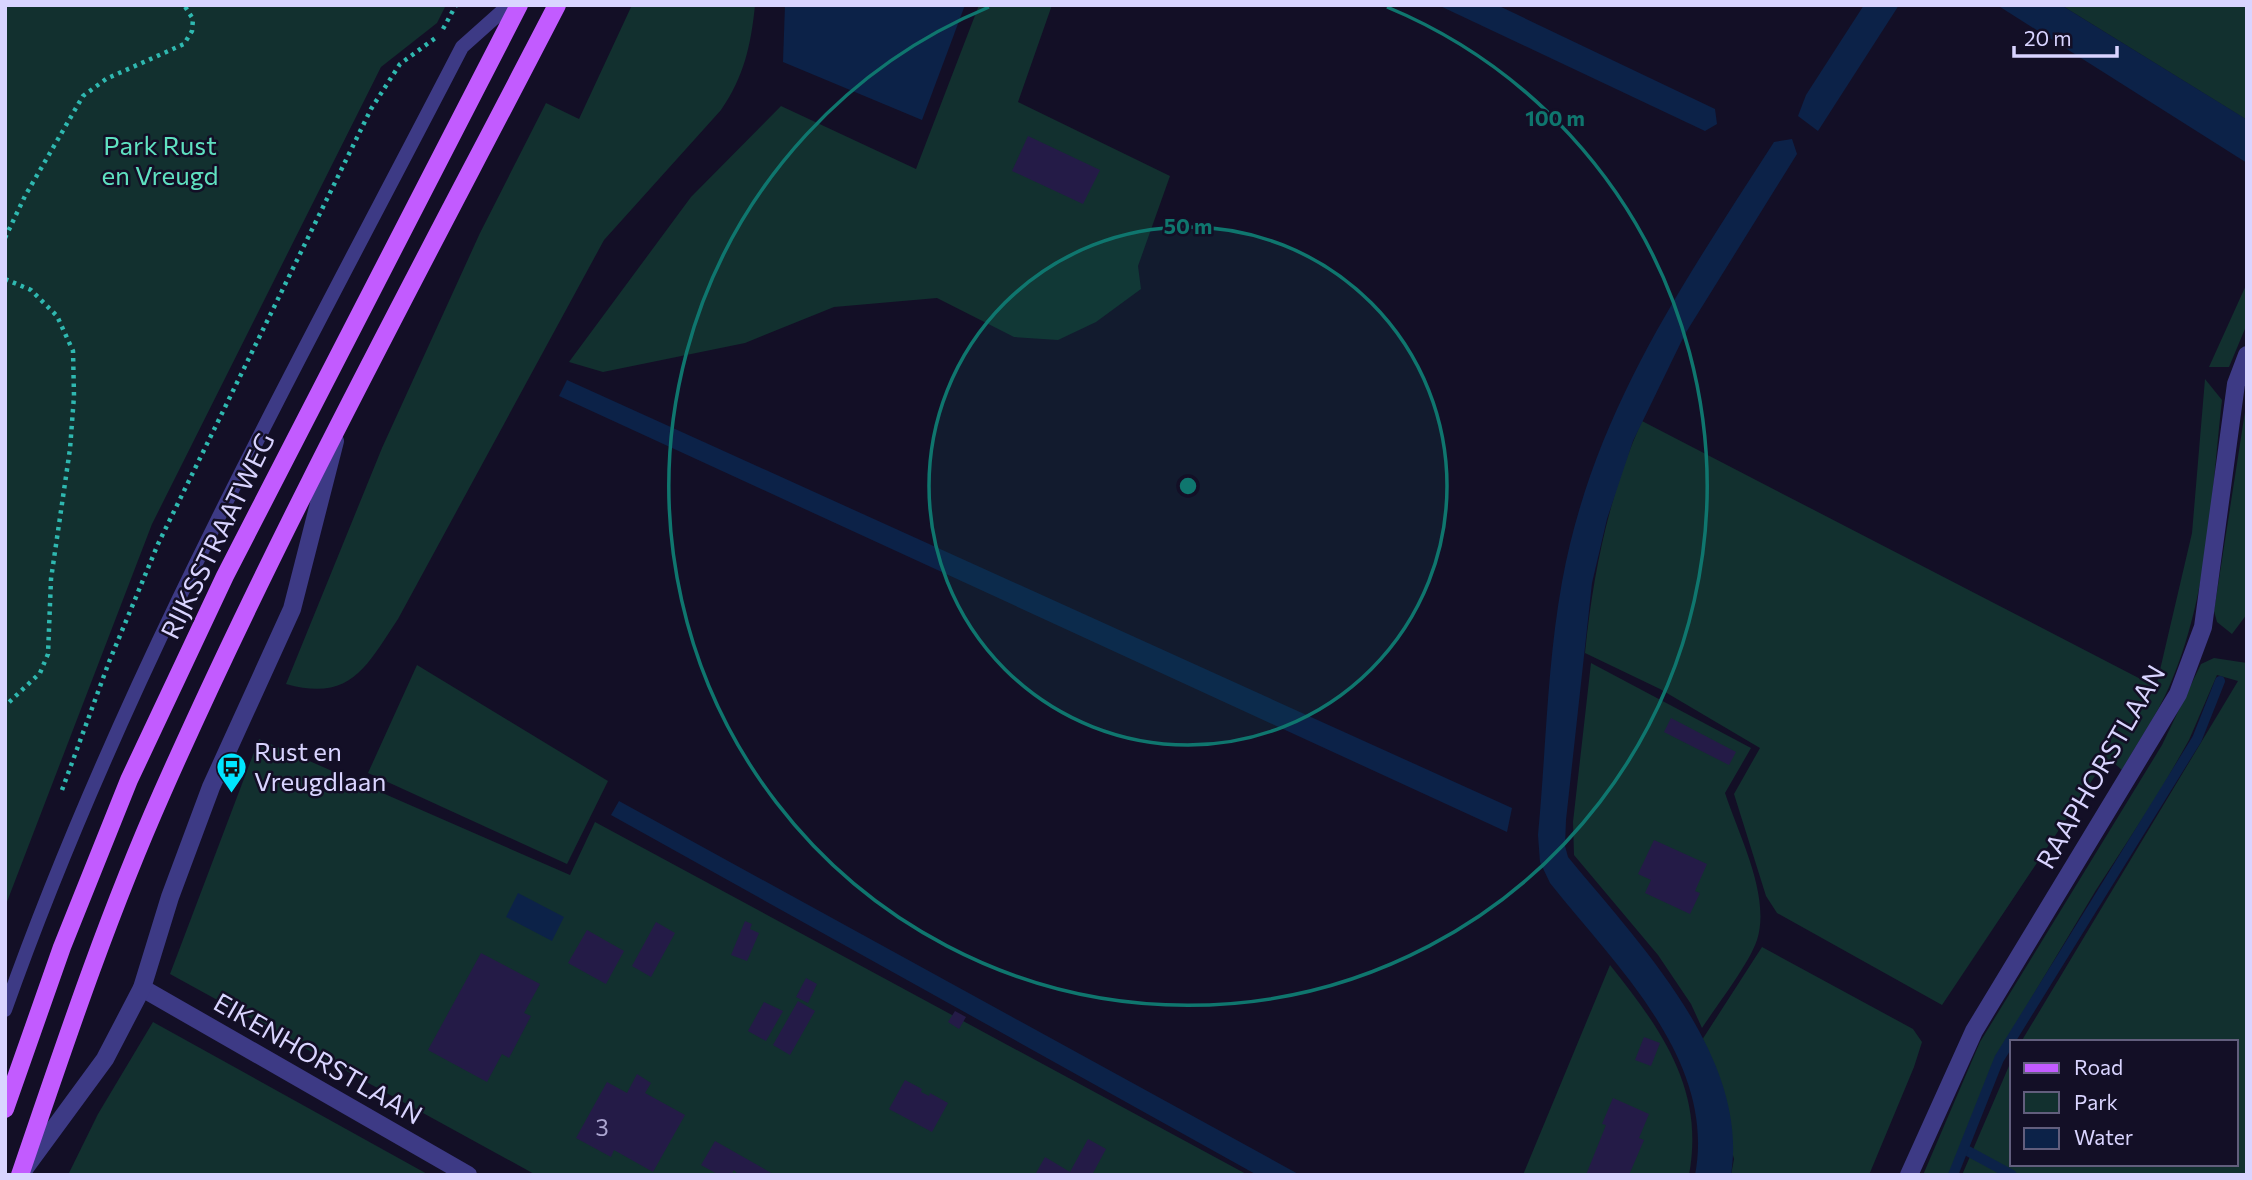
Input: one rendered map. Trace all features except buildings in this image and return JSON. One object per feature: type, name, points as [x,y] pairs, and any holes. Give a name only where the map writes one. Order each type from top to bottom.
[{"type":"main road","name":"RIJKSSTRAATWEG","points":[[5,1109],[62,947],[140,756],[225,576],[519,5]]},
{"type":"main road","points":[[20,1175],[96,951],[161,795],[252,595],[556,5]]},
{"type":"street","name":"RAAPHORSTLAAN","points":[[1909,1175],[1975,1031],[2178,694],[2203,627],[2236,384],[2247,355]]},
{"type":"street","points":[[20,1175],[105,1059],[142,988],[170,897],[211,787],[292,609],[337,430]]},
{"type":"street","name":"EIKENHORSTLAAN","points":[[142,988],[468,1175]]},
{"type":"lane","name":"RIJKSSTRAATWEG","points":[[5,1010],[62,861],[148,660],[462,47],[509,5]]},
{"type":"path","points":[[5,238],[25,196],[83,96],[106,79],[184,44],[192,31],[193,19],[184,5]]},
{"type":"path","name":"RIJKSSTRAATWEG","points":[[61,793],[109,662],[158,544],[371,109],[400,64],[437,38],[456,5]]},
{"type":"path","points":[[5,279],[32,290],[57,316],[73,351],[74,396],[70,449],[51,579],[48,654],[40,674],[5,706]]},
{"type":"green space","name":"Park Rust en Vreugd","points":[[5,5],[446,5],[437,23],[381,67],[152,524],[5,907]]},
{"type":"green space","points":[[632,5],[755,5],[749,47],[729,98],[604,240],[398,619],[376,652],[366,665],[342,684],[326,688],[308,688],[286,684],[382,448],[480,233],[546,103],[579,119]]},
{"type":"green space","points":[[979,5],[1052,5],[1018,102],[1170,176],[1138,266],[1141,289],[1096,322],[1058,340],[1014,337],[937,298],[834,307],[745,343],[603,372],[569,362],[691,197],[781,106],[916,169]]},
{"type":"green space","points":[[2061,5],[2247,5],[2247,120]]},
{"type":"green space","points":[[2247,283],[2247,324],[2229,367],[2209,367]]},
{"type":"green space","points":[[2205,379],[2222,400],[2211,509],[2193,617],[2169,687],[2122,770],[2115,764],[2101,767],[1942,1005],[1777,913],[1766,896],[1734,794],[1760,748],[1660,689],[1585,653],[1604,534],[1620,477],[1642,421],[2156,687],[2192,533]]},
{"type":"green space","points":[[2247,399],[2247,614],[2232,634],[2217,622],[2214,611]]},
{"type":"green space","points":[[2214,658],[2247,663],[2247,1175],[1962,1175],[2010,1064],[2010,1166],[2238,1166],[2238,1040],[2022,1040],[2238,681],[2217,675],[2189,740],[2159,793],[2096,890],[1995,1059],[1949,1175],[1923,1175],[1980,1042],[2162,745],[2201,664]]},
{"type":"green space","points":[[1591,663],[1751,748],[1725,793],[1752,866],[1760,905],[1760,923],[1757,940],[1747,961],[1702,1028],[1691,1004],[1658,955],[1574,855],[1573,822]]},
{"type":"green space","points":[[417,665],[608,781],[567,864],[368,773]]},
{"type":"green space","points":[[259,739],[570,875],[595,822],[1248,1175],[536,1175],[170,974]]},
{"type":"green space","points":[[1762,947],[1913,1029],[1922,1042],[1869,1175],[1731,1175],[1734,1159],[1702,1040]]},
{"type":"green space","points":[[1610,965],[1646,1013],[1675,1062],[1691,1115],[1689,1175],[1523,1175]]},
{"type":"green space","points":[[153,1022],[429,1175],[68,1175],[98,1114]]},
{"type":"water","points":[[785,5],[965,5],[922,120],[783,62]]},
{"type":"water","points":[[1438,5],[1497,5],[1715,109],[1717,124],[1705,131]]},
{"type":"water","points":[[1864,5],[1899,5],[1818,131],[1798,116],[1806,95]]},
{"type":"water","points":[[1997,5],[2061,5],[2241,116],[2247,120],[2247,163]]},
{"type":"water","points":[[1792,139],[1797,154],[1685,334],[1633,441],[1607,519],[1592,583],[1566,820],[1565,846],[1568,857],[1655,963],[1682,1003],[1706,1044],[1723,1087],[1732,1131],[1731,1175],[1695,1175],[1698,1133],[1691,1092],[1676,1054],[1630,981],[1550,883],[1540,862],[1538,835],[1550,676],[1562,582],[1576,520],[1595,462],[1619,406],[1675,299],[1774,142]]},
{"type":"water","points":[[567,380],[1512,808],[1507,832],[559,396]]},
{"type":"water","points":[[619,801],[1300,1175],[1257,1175],[611,815]]},
{"type":"water","points":[[518,893],[564,917],[552,941],[506,917]]},
{"type":"waterway","points":[[2011,1040],[2197,739],[2220,681]]},
{"type":"waterway","points":[[1953,1175],[1999,1059],[2010,1041]]},
{"type":"waterway","points":[[1964,1149],[2012,1175]]},
{"type":"place","name":"Rust en Vreugdlaan","points":[[231,794]]}]
